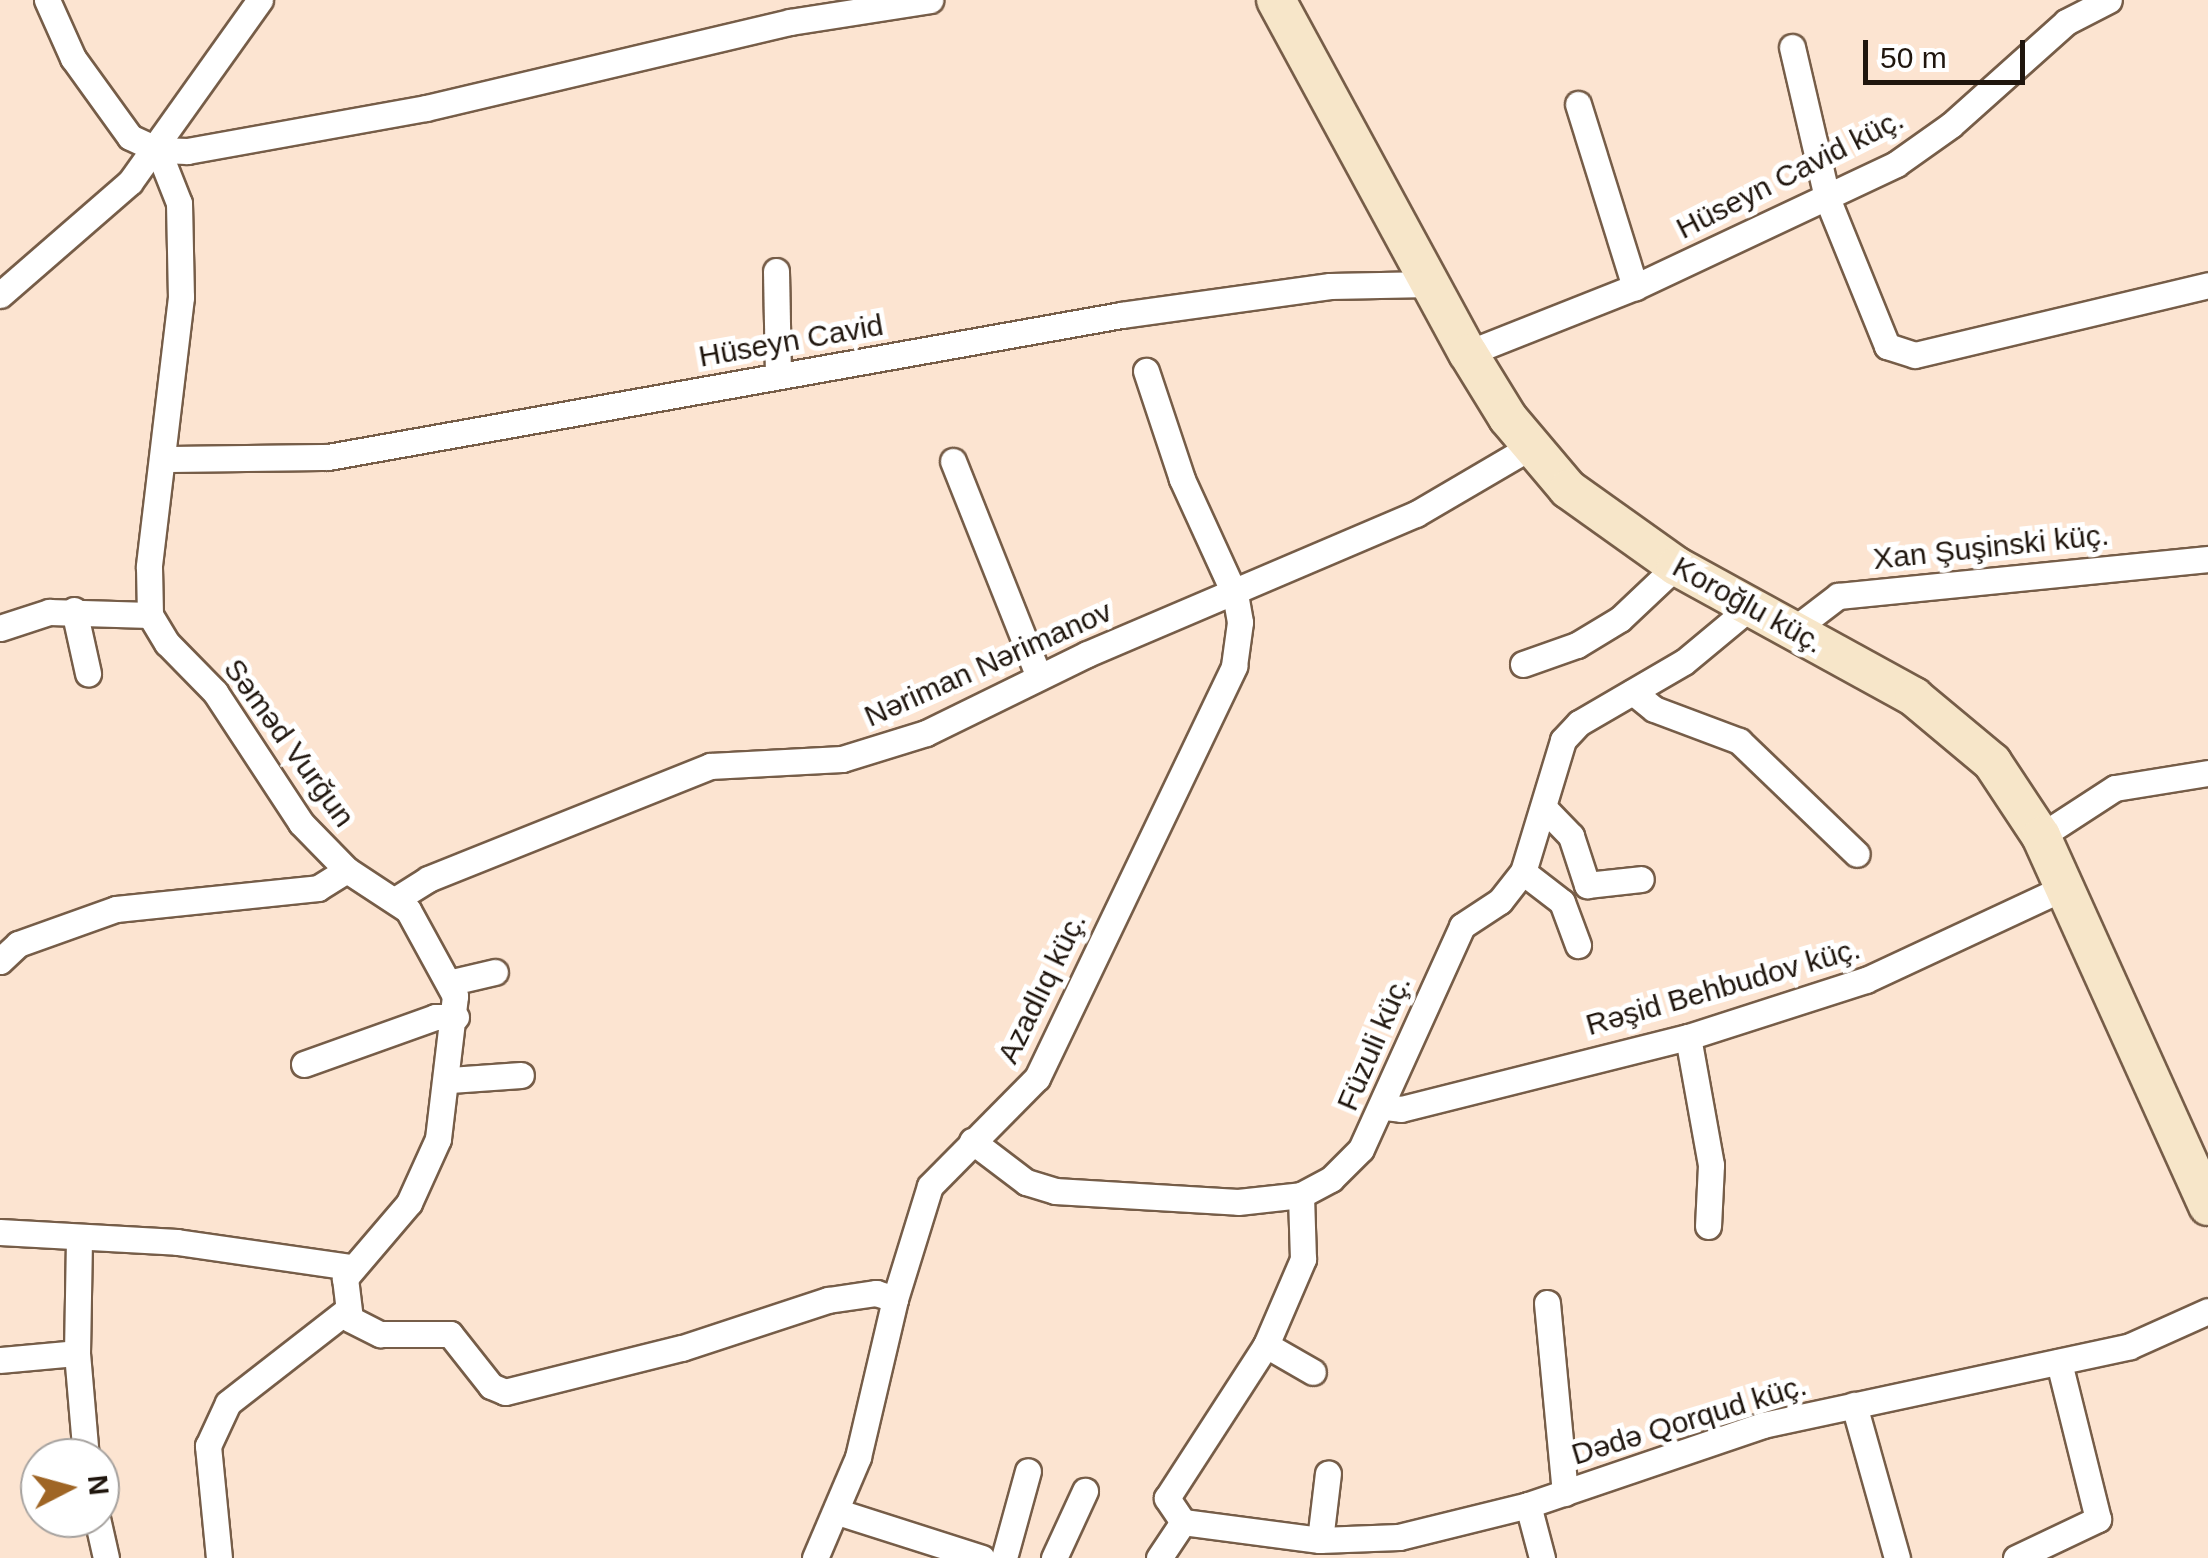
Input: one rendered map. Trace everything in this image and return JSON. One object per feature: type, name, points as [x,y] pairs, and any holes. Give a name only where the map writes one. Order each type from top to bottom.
[{"type":"street","points":[[47,0],[107,112],[130,138],[158,150],[223,146],[426,108],[790,22],[930,0]]},
{"type":"street","points":[[0,295],[76,232],[158,150],[260,0]]},
{"type":"street","name":"Koroğlu küç.","points":[[1276,0],[1468,353],[1530,447],[1568,489],[1676,566],[1954,726],[1992,762],[2041,836],[2208,1206]]},
{"type":"street","name":"Hüseyn Cavid küç.","points":[[1468,353],[1635,287],[1827,198],[1910,154],[2066,22],[2109,0]]},
{"type":"street","points":[[1792,47],[1827,198],[1887,346],[1900,354],[2208,285]]},
{"type":"street","points":[[1578,104],[1635,287]]},
{"type":"street","points":[[0,628],[74,610],[150,615],[149,567],[164,459],[181,230],[174,183],[158,150]]},
{"type":"street","points":[[776,271],[778,376]]},
{"type":"street","name":"Hüseyn Cavid","points":[[164,459],[328,457],[1140,312],[1330,286],[1430,284]]},
{"type":"street","points":[[1146,371],[1182,480],[1235,595]]},
{"type":"street","name":"Nəriman Nərimanov","points":[[398,898],[428,879],[691,772],[880,750],[978,711],[1039,677],[1416,514],[1530,447]]},
{"type":"street","points":[[953,461],[1039,677]]},
{"type":"street","name":"Xan Şuşinski küç.","points":[[1792,631],[1838,596],[2208,559]]},
{"type":"street","points":[[1523,664],[1577,646],[1620,619],[1676,566]]},
{"type":"street","name":"Azadlıq küç.","points":[[816,1558],[838,1512],[872,1411],[895,1299],[930,1186],[1037,1078],[1220,702],[1239,644],[1235,595]]},
{"type":"street","name":"Füzuli küç.","points":[[1301,1195],[1331,1179],[1361,1149],[1385,1107],[1462,926],[1500,901],[1524,872],[1563,740],[1684,662],[1749,608]]},
{"type":"street","points":[[74,610],[88,673]]},
{"type":"street","name":"Səməd Vurğun","points":[[150,615],[167,643],[216,692],[302,823],[347,870],[398,898],[452,982],[456,1017],[450,1080],[420,1185],[351,1267]]},
{"type":"street","points":[[1633,692],[1654,709],[1739,741],[1856,854]]},
{"type":"street","points":[[2041,836],[2115,788],[2208,773]]},
{"type":"street","points":[[1544,808],[1562,819],[1587,885],[1641,878]]},
{"type":"street","points":[[0,962],[18,944],[116,908],[318,888],[347,870]]},
{"type":"street","points":[[1524,872],[1562,902],[1578,946]]},
{"type":"street","name":"Rəşid Behbudov küç.","points":[[1385,1107],[1401,1109],[1688,1037],[1903,966],[2065,887]]},
{"type":"street","points":[[452,982],[495,972]]},
{"type":"street","points":[[304,1064],[435,1017],[456,1017]]},
{"type":"street","points":[[1688,1037],[1711,1166],[1708,1226]]},
{"type":"street","points":[[450,1080],[521,1075]]},
{"type":"street","points":[[972,1141],[1026,1182],[1056,1191],[1238,1202],[1301,1195],[1303,1259],[1266,1345],[1166,1498],[1183,1522],[1159,1558]]},
{"type":"street","points":[[0,1232],[177,1242],[252,1258],[351,1267],[346,1311],[228,1403],[208,1446],[219,1558]]},
{"type":"street","points":[[80,1239],[76,1353],[84,1438]]},
{"type":"street","points":[[346,1311],[367,1332],[450,1334],[490,1386],[506,1392],[682,1348],[828,1300],[876,1293],[895,1299]]},
{"type":"street","points":[[1547,1303],[1566,1493]]},
{"type":"street","name":"Dədə Qorqud küç.","points":[[1183,1522],[1264,1547],[1320,1540],[1400,1538],[1528,1506],[1764,1424],[2130,1346],[2208,1311]]},
{"type":"street","points":[[1266,1345],[1314,1372]]},
{"type":"street","points":[[0,1360],[76,1353]]},
{"type":"street","points":[[2016,1558],[2098,1519],[2059,1362]]},
{"type":"street","points":[[1854,1404],[1897,1558]]},
{"type":"street","points":[[1004,1558],[1028,1471]]},
{"type":"street","points":[[1320,1540],[1328,1473]]},
{"type":"street","points":[[1054,1558],[1085,1491]]},
{"type":"street","points":[[1528,1506],[1542,1558]]},
{"type":"street","points":[[838,1512],[982,1558]]}]
